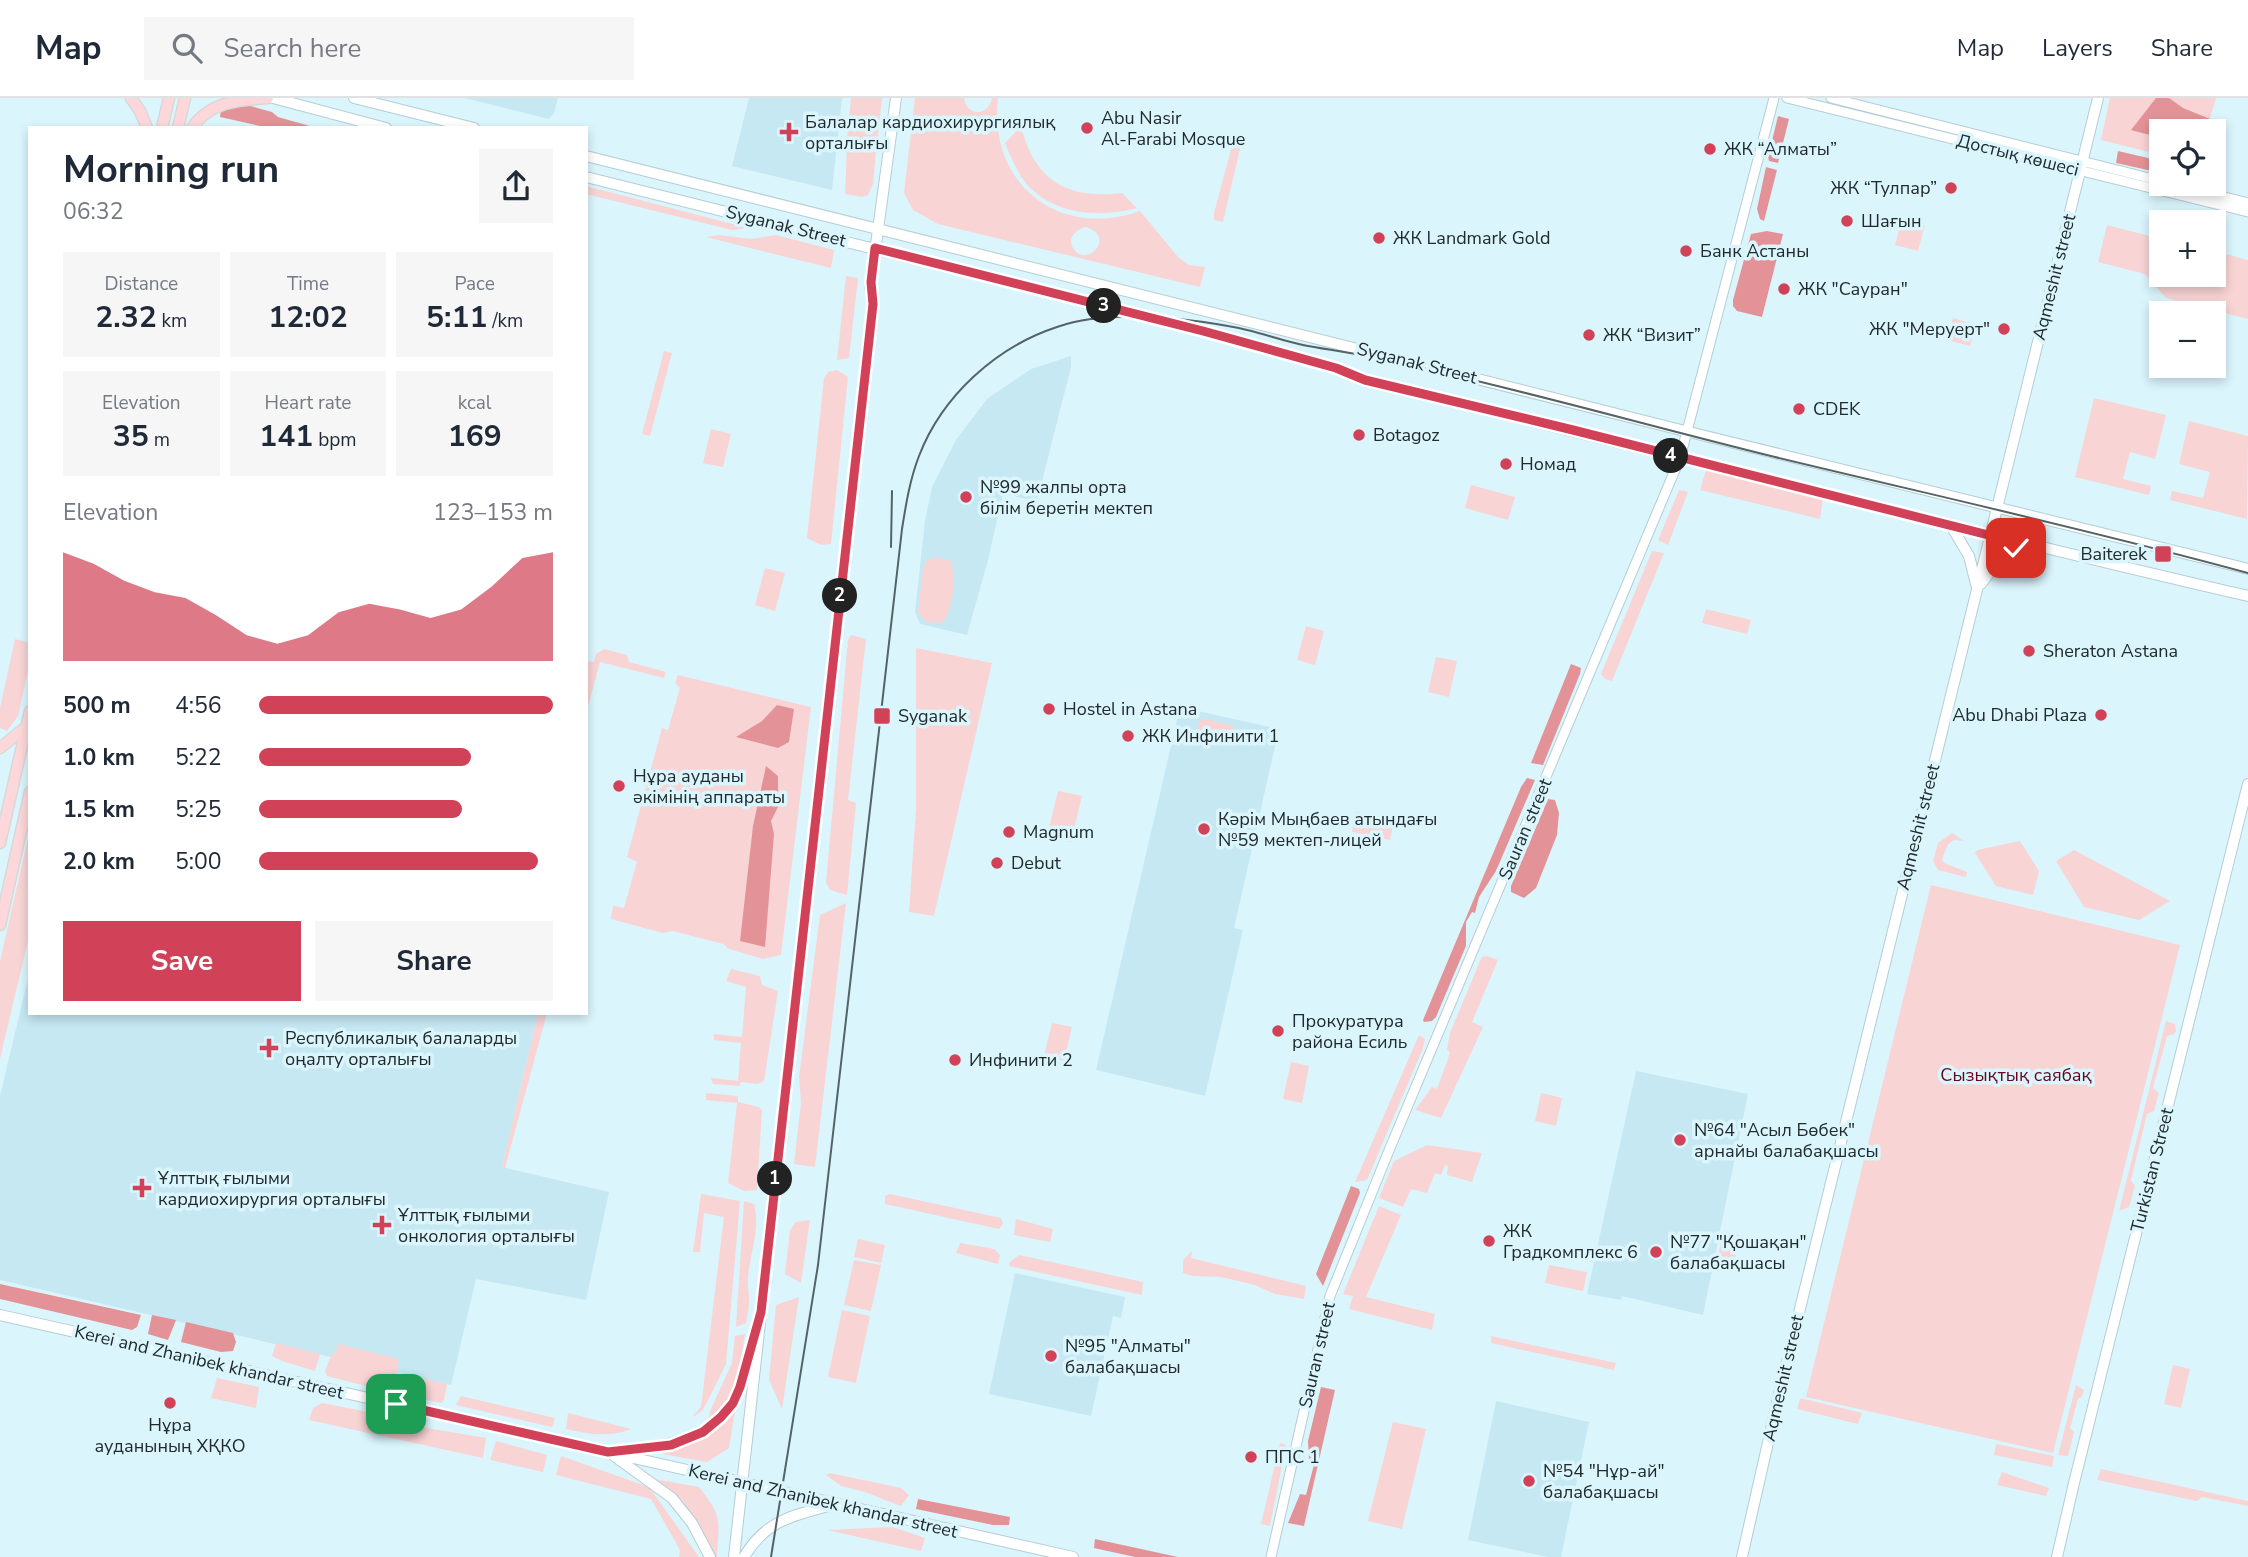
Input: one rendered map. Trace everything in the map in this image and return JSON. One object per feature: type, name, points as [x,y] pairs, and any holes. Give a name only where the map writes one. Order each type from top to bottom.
[{"type":"main road","points":[[131,98],[146,126]]},
{"type":"main road","points":[[162,126],[169,98]]},
{"type":"main road","points":[[178,126],[185,98]]},
{"type":"main road","points":[[194,126],[217,106],[238,100],[270,98],[378,126]]},
{"type":"main road","points":[[354,98],[450,125]]},
{"type":"main road","points":[[734,1557],[830,678],[828,671],[839,554],[875,248],[897,98]]},
{"type":"main road","name":"Aqmeshit street","points":[[1742,1557],[1779,1394],[2098,98]]},
{"type":"main road","name":"Syganak Street","points":[[588,156],[2248,569]]},
{"type":"main road","name":"Syganak Street","points":[[588,177],[1203,331],[1336,368],[1365,380],[2024,544],[2248,596]]},
{"type":"main road","points":[[1950,524],[1969,556],[1977,590]]},
{"type":"main road","points":[[1977,590],[2002,556],[2024,544]]},
{"type":"main road","points":[[2234,593],[2248,602]]},
{"type":"main road","points":[[0,843],[28,719]]},
{"type":"main road","points":[[0,748],[26,727]]},
{"type":"main road","name":"Turkistan Street","points":[[2057,1557],[2248,784]]},
{"type":"main road","points":[[0,925],[28,801]]},
{"type":"main road","points":[[608,1452],[671,1445],[703,1432],[721,1417],[733,1403],[740,1387],[761,1312]]},
{"type":"main road","name":"Kerei and Zhanibek khandar street","points":[[0,1315],[1073,1557]]},
{"type":"main road","points":[[608,1452],[672,1498],[692,1522],[710,1557]]},
{"type":"main road","points":[[744,1557],[754,1540],[769,1527],[835,1504]]},
{"type":"street","name":"Sauran street","points":[[1271,1557],[1330,1296],[1680,458],[1689,432],[1774,98]]},
{"type":"street","name":"Достық көшесі","points":[[1787,98],[2081,166],[2149,179]]},
{"type":"street","name":"Достық көшесі","points":[[1831,98],[2248,212]]},
{"type":"street","points":[[2220,196],[2248,203]]},
{"type":"shaded area","points":[[465,98],[558,98],[554,113],[549,119]]},
{"type":"shaded area","name":"Балалар кардиохирургиялық орталығы","points":[[749,98],[842,98],[832,190],[732,166]]},
{"type":"shaded area","points":[[2156,98],[2169,98],[2183,108],[2210,119],[2149,119],[2149,135],[2131,130]]},
{"type":"shaded area","points":[[247,105],[310,126],[260,126],[220,117],[221,110]]},
{"type":"shaded area","points":[[1778,116],[1789,119],[1778,163],[1769,161],[1768,157]]},
{"type":"shaded area","points":[[2118,151],[2149,158],[2149,170],[2116,163]]},
{"type":"shaded area","points":[[1766,167],[1777,170],[1764,221],[1760,219],[1757,209]]},
{"type":"shaded area","points":[[1767,231],[1783,234],[1762,317],[1737,311],[1733,300],[1751,234]]},
{"type":"shaded area","name":"№99 жалпы орта білім беретін мектеп","points":[[1071,356],[1071,367],[1037,501],[1003,494],[967,635],[920,624],[915,612],[925,521],[932,487],[956,440],[987,399],[1031,369]]},
{"type":"shaded area","points":[[1571,664],[1581,668],[1580,674],[1543,765],[1531,763]]},
{"type":"shaded area","points":[[777,705],[794,709],[789,742],[778,748],[736,737],[762,721]]},
{"type":"shaded area","name":"Кәрім Мыңбаев атындағы №59 мектеп-лицей","points":[[1180,707],[1279,729],[1234,928],[1243,930],[1205,1096],[1096,1070]]},
{"type":"shaded area","points":[[766,766],[778,776],[778,807],[771,821],[774,834],[765,947],[740,941],[753,826]]},
{"type":"shaded area","points":[[1527,778],[1535,780],[1496,871],[1479,897],[1475,913],[1472,912],[1466,922],[1466,946],[1436,1017],[1432,1021],[1424,1022],[1521,787]]},
{"type":"shaded area","points":[[1548,799],[1555,800],[1559,813],[1557,835],[1536,888],[1524,898],[1511,892],[1511,886]]},
{"type":"shaded area","points":[[28,978],[28,1015],[538,1015],[502,1167],[609,1192],[586,1300],[476,1279],[451,1385],[0,1280],[0,1096]]},
{"type":"shaded area","points":[[1636,1071],[1748,1094],[1703,1315],[1622,1296],[1621,1300],[1587,1294]]},
{"type":"shaded area","points":[[1351,1186],[1359,1189],[1360,1193],[1323,1286],[1316,1274]]},
{"type":"shaded area","name":"№95 \"Алматы\" балабақшасы","points":[[1015,1273],[1125,1297],[1121,1318],[1113,1316],[1091,1416],[989,1394]]},
{"type":"shaded area","points":[[0,1284],[141,1315],[137,1327],[132,1330],[0,1299]]},
{"type":"shaded area","points":[[152,1315],[176,1320],[168,1340],[148,1334]]},
{"type":"shaded area","points":[[186,1322],[233,1333],[236,1342],[233,1351],[221,1352],[181,1342]]},
{"type":"shaded area","points":[[1321,1387],[1335,1390],[1304,1526],[1288,1523],[1300,1494],[1306,1495],[1315,1461],[1309,1459],[1308,1441]]},
{"type":"shaded area","name":"№54 \"Нұр-ай\" балабақшасы","points":[[1496,1401],[1589,1422],[1561,1557],[1548,1557],[1468,1540]]},
{"type":"shaded area","points":[[918,1499],[1010,1517],[1009,1525],[993,1525],[916,1509]]},
{"type":"shaded area","points":[[1095,1539],[1178,1557],[1135,1557],[1094,1548]]},
{"type":"green space","points":[[851,98],[882,98],[877,145],[847,140]]},
{"type":"green space","points":[[915,98],[964,98],[969,109],[978,112],[986,109],[992,98],[998,98],[998,129],[1005,156],[1017,179],[1035,198],[1057,211],[1082,218],[1110,218],[1140,211],[1178,257],[1189,265],[1205,267],[1200,287],[938,224],[913,210],[904,193]],"holes":[[[1085,227],[1099,237],[1096,249],[1085,255],[1079,254],[1071,244],[1073,235]]]},
{"type":"green space","points":[[2110,98],[2216,98],[2210,119],[2149,119],[2149,152],[2101,140]]},
{"type":"green space","points":[[1021,126],[1035,160],[1044,173],[1056,182],[1085,193],[1122,193],[1137,208],[1090,213],[1074,211],[1045,199],[1022,178],[1005,143]]},
{"type":"green space","points":[[1235,135],[1242,140],[1223,222],[1214,220],[1214,213]]},
{"type":"green space","points":[[847,146],[876,152],[873,184],[868,195],[862,197],[845,194]]},
{"type":"green space","points":[[588,187],[748,228],[732,230],[588,194]]},
{"type":"green space","points":[[1902,219],[1925,225],[1918,251],[1895,245]]},
{"type":"green space","points":[[2107,225],[2149,236],[2149,279],[2145,274],[2098,262]]},
{"type":"green space","points":[[719,235],[751,239],[776,235],[834,250],[831,268],[706,237]]},
{"type":"green space","points":[[2226,254],[2248,260],[2248,319],[2226,313],[2226,301],[2178,301],[2166,298],[2156,287],[2226,287]]},
{"type":"green space","points":[[846,276],[858,278],[849,358],[837,360]]},
{"type":"green space","points":[[1953,318],[1976,325],[1970,346],[1947,340]]},
{"type":"green space","points":[[664,351],[672,353],[650,436],[642,434]]},
{"type":"green space","points":[[837,370],[848,377],[831,544],[821,545],[807,538],[824,378],[828,372]]},
{"type":"green space","points":[[2094,398],[2166,415],[2155,459],[2130,452],[2123,479],[2151,486],[2149,495],[2075,477]]},
{"type":"green space","points":[[2189,421],[2248,436],[2247,519],[2170,500],[2172,491],[2203,498],[2210,472],[2179,464]]},
{"type":"green space","points":[[711,429],[731,434],[723,467],[703,463]]},
{"type":"green space","points":[[1706,470],[1823,499],[1820,519],[1700,490]]},
{"type":"green space","points":[[1471,485],[1515,497],[1508,520],[1465,508]]},
{"type":"green space","points":[[1679,490],[1688,492],[1668,545],[1658,540]]},
{"type":"green space","points":[[1652,551],[1664,553],[1612,681],[1605,679],[1601,674]]},
{"type":"green space","points":[[934,557],[950,560],[953,582],[946,617],[943,622],[934,623],[925,621],[918,612],[923,568],[926,562]]},
{"type":"green space","points":[[765,568],[785,573],[775,611],[755,605]]},
{"type":"green space","points":[[1706,609],[1751,620],[1747,634],[1702,623]]},
{"type":"green space","points":[[1306,626],[1324,631],[1315,665],[1297,660]]},
{"type":"green space","points":[[851,635],[866,639],[848,800],[856,803],[847,895],[830,890],[826,882],[848,640]]},
{"type":"green space","points":[[15,639],[28,642],[28,670],[18,716],[7,731],[0,728],[0,708]]},
{"type":"green space","points":[[916,648],[992,663],[934,916],[909,912],[916,810]]},
{"type":"green space","points":[[604,649],[627,655],[629,662],[666,672],[664,678],[600,662],[588,707],[588,661],[594,662],[596,654]]},
{"type":"green space","points":[[1436,657],[1457,661],[1449,697],[1428,692]]},
{"type":"green space","points":[[678,675],[811,707],[781,955],[763,959],[729,949],[723,944],[673,931],[663,933],[611,919],[613,906],[624,908],[637,862],[627,857],[662,728],[668,730],[680,688],[675,683]]},
{"type":"green space","points":[[1201,718],[1234,726],[1229,744],[1196,735]]},
{"type":"green space","points":[[1058,791],[1082,796],[1071,842],[1047,836]]},
{"type":"green space","points":[[1356,812],[1394,820],[1390,840],[1352,832]]},
{"type":"green space","points":[[1952,833],[1964,841],[1954,840],[1948,844],[1942,859],[1944,863],[1967,872],[1966,877],[1938,870],[1933,861],[1938,843]]},
{"type":"green space","points":[[28,838],[28,940],[0,1059],[0,961]]},
{"type":"green space","points":[[2020,841],[2039,871],[2033,895],[1996,886],[1975,853],[1977,850]]},
{"type":"green space","points":[[2074,850],[2170,901],[2139,920],[2084,907],[2056,861]]},
{"type":"green space","name":"Сызықтық саябақ","points":[[1931,885],[2180,945],[2053,1453],[1806,1397]]},
{"type":"green space","points":[[846,903],[815,1167],[794,1164],[801,1102],[799,1077],[820,915]]},
{"type":"green space","points":[[1487,956],[1498,960],[1472,1022],[1483,1027],[1441,1118],[1415,1110],[1432,1087],[1437,1089],[1450,1053],[1447,1049],[1450,1033],[1480,961]]},
{"type":"green space","points":[[731,969],[760,976],[762,985],[778,991],[764,1081],[758,1084],[713,1084],[711,1078],[738,1081],[741,1043],[714,1040],[714,1034],[742,1037],[746,987],[726,981]]},
{"type":"green space","points":[[538,1015],[546,1015],[505,1168],[502,1167]]},
{"type":"green space","points":[[2166,1021],[2175,1024],[2176,1031],[2167,1036],[2153,1088],[2159,1093],[2154,1111],[2147,1114],[2131,1180],[2135,1186],[2129,1207],[2119,1211]]},
{"type":"green space","points":[[1052,1023],[1072,1027],[1064,1061],[1044,1056]]},
{"type":"green space","points":[[1419,1035],[1425,1039],[1423,1048],[1367,1180],[1355,1182]]},
{"type":"green space","points":[[1291,1062],[1309,1066],[1302,1103],[1283,1099]]},
{"type":"green space","points":[[706,1093],[738,1096],[738,1102],[762,1110],[757,1190],[744,1191],[728,1183],[737,1103],[706,1100]]},
{"type":"green space","points":[[1541,1093],[1562,1098],[1556,1126],[1535,1121]]},
{"type":"green space","points":[[1427,1145],[1482,1153],[1472,1182],[1447,1175],[1448,1166],[1445,1165],[1441,1175],[1435,1173],[1427,1193],[1411,1189],[1403,1207],[1379,1198],[1394,1161]]},
{"type":"green space","points":[[701,1194],[740,1201],[726,1364],[703,1410],[693,1417],[701,1407],[724,1217],[704,1213],[700,1252],[693,1252]]},
{"type":"green space","points":[[890,1194],[1001,1218],[1003,1224],[999,1229],[885,1204],[885,1196]]},
{"type":"green space","points":[[744,1201],[754,1204],[756,1223],[749,1270],[746,1323],[736,1327]]},
{"type":"green space","points":[[1379,1206],[1401,1215],[1366,1297],[1435,1314],[1432,1330],[1349,1309],[1353,1296],[1343,1294]]},
{"type":"green space","points":[[1016,1219],[1053,1229],[1050,1242],[1014,1235]]},
{"type":"green space","points":[[810,1220],[801,1283],[785,1274],[790,1230],[796,1222]]},
{"type":"green space","points":[[1724,1231],[1740,1235],[1732,1272],[1715,1267]]},
{"type":"green space","points":[[858,1239],[885,1245],[881,1263],[854,1257]]},
{"type":"green space","points":[[960,1243],[994,1249],[1000,1255],[998,1264],[956,1253]]},
{"type":"green space","points":[[1192,1251],[1191,1258],[1306,1286],[1304,1299],[1275,1294],[1255,1285],[1221,1277],[1183,1273],[1183,1260]]},
{"type":"green space","points":[[1019,1255],[1143,1282],[1142,1295],[1009,1266]]},
{"type":"green space","points":[[854,1260],[881,1265],[871,1311],[844,1305]]},
{"type":"green space","points":[[1549,1265],[1587,1272],[1583,1291],[1545,1283]]},
{"type":"green space","points":[[799,1297],[782,1409],[769,1380],[776,1305]]},
{"type":"green space","points":[[842,1310],[870,1316],[856,1383],[828,1377]]},
{"type":"green space","points":[[745,1334],[733,1395],[708,1421],[732,1363],[735,1336]]},
{"type":"green space","points":[[1491,1336],[1616,1363],[1614,1370],[1491,1343]]},
{"type":"green space","points":[[276,1343],[320,1354],[315,1371],[272,1356]]},
{"type":"green space","points":[[338,1344],[399,1359],[395,1386],[390,1392],[327,1376],[325,1371],[332,1353],[336,1353]]},
{"type":"green space","points":[[2173,1365],[2190,1369],[2181,1408],[2164,1404]]},
{"type":"green space","points":[[408,1375],[447,1384],[444,1400],[441,1403],[406,1395]]},
{"type":"green space","points":[[217,1378],[259,1387],[256,1408],[211,1398]]},
{"type":"green space","points":[[2076,1385],[2084,1390],[2078,1399],[2070,1428],[2074,1432],[2068,1456],[2058,1455]]},
{"type":"green space","points":[[461,1396],[555,1418],[552,1427],[456,1405]]},
{"type":"green space","points":[[1800,1399],[1862,1413],[1858,1424],[1797,1409]]},
{"type":"green space","points":[[322,1403],[389,1416],[392,1420],[433,1429],[486,1438],[483,1458],[309,1420],[313,1408]]},
{"type":"green space","points":[[736,1405],[729,1448],[707,1462],[662,1454],[704,1437]]},
{"type":"green space","points":[[568,1413],[631,1429],[590,1434],[566,1429]]},
{"type":"green space","points":[[1393,1422],[1426,1429],[1402,1529],[1368,1521]]},
{"type":"green space","points":[[496,1441],[547,1455],[543,1472],[490,1460]]},
{"type":"green space","points":[[1280,1443],[1286,1445],[1270,1526],[1261,1524]]},
{"type":"green space","points":[[1996,1444],[2054,1456],[2052,1467],[1994,1455]]},
{"type":"green space","points":[[561,1456],[649,1487],[699,1557],[679,1557],[680,1550],[651,1499],[556,1475]]},
{"type":"green space","points":[[2101,1469],[2248,1501],[2248,1506],[2202,1497],[2197,1501],[2097,1480]]},
{"type":"green space","points":[[2002,1472],[2049,1488],[2046,1496],[1997,1485]]},
{"type":"green space","points":[[830,1473],[901,1488],[909,1495],[901,1506],[841,1486],[826,1475]]},
{"type":"green space","points":[[654,1479],[699,1487],[718,1519],[717,1557],[683,1501]]},
{"type":"green space","points":[[893,1527],[925,1538],[921,1551],[827,1530]]},
{"type":"tram line","points":[[771,1557],[818,1265],[907,501],[919,456],[942,413],[974,376],[1013,347],[1057,327],[1098,318],[1164,318],[1238,328],[1298,344],[1374,357],[1475,380],[2248,573]]},
{"type":"tram line","points":[[891,547],[892,491]]},
{"type":"place","name":"Abu Nasir Al-Farabi Mosque","points":[[1087,128]]},
{"type":"place","name":"Балалар кардиохирургиялық орталығы","points":[[789,132]]},
{"type":"place","name":"ЖК “Алматы”","points":[[1710,149]]},
{"type":"place","name":"ЖК “Тулпар”","points":[[1951,188]]},
{"type":"place","name":"Шағын","points":[[1847,221]]},
{"type":"place","name":"ЖК Landmark Gold","points":[[1379,238]]},
{"type":"place","name":"Банк Астаны","points":[[1686,251]]},
{"type":"place","name":"ЖК \"Сауран\"","points":[[1784,289]]},
{"type":"place","name":"ЖК \"Меруерт\"","points":[[2004,329]]},
{"type":"place","name":"ЖК “Визит”","points":[[1589,335]]},
{"type":"place","name":"CDEK","points":[[1799,409]]},
{"type":"place","name":"Botagoz","points":[[1359,435]]},
{"type":"place","name":"Номад","points":[[1506,464]]},
{"type":"place","name":"№99 жалпы орта білім беретін мектеп","points":[[966,497]]},
{"type":"place","name":"Baiterek","points":[[2163,554]]},
{"type":"place","name":"Sheraton Astana","points":[[2029,651]]},
{"type":"place","name":"Hostel in Astana","points":[[1049,709]]},
{"type":"place","name":"Abu Dhabi Plaza","points":[[2101,715]]},
{"type":"place","name":"Syganak","points":[[882,716]]},
{"type":"place","name":"ЖК Инфинити 1","points":[[1128,736]]},
{"type":"place","name":"Нұра ауданы әкімінің аппараты","points":[[619,786]]},
{"type":"place","name":"Кәрім Мыңбаев атындағы №59 мектеп-лицей","points":[[1204,829]]},
{"type":"place","name":"Magnum","points":[[1009,832]]},
{"type":"place","name":"Debut","points":[[997,863]]},
{"type":"place","name":"Прокуратура района Есиль","points":[[1278,1031]]},
{"type":"place","name":"Республикалық балаларды оңалту орталығы","points":[[269,1048]]},
{"type":"place","name":"Инфинити 2","points":[[955,1060]]},
{"type":"place","name":"№64 \"Асыл Бөбек\" арнайы балабақшасы","points":[[1680,1140]]},
{"type":"place","name":"Ұлттық ғылыми кардиохирургия орталығы","points":[[142,1188]]},
{"type":"place","name":"Ұлттық ғылыми онкология орталығы","points":[[382,1225]]},
{"type":"place","name":"ЖК Градкомплекс 6","points":[[1489,1241]]},
{"type":"place","name":"№77 \"Қошақан\" балабақшасы","points":[[1656,1252]]},
{"type":"place","name":"№95 \"Алматы\" балабақшасы","points":[[1051,1356]]},
{"type":"place","name":"Нұра ауданының ХҚКО","points":[[170,1403]]},
{"type":"place","name":"ППС 1","points":[[1251,1457]]},
{"type":"place","name":"№54 \"Нұр-ай\" балабақшасы","points":[[1529,1481]]},
{"type":"route","points":[[396,1404],[608,1452],[671,1445],[703,1432],[733,1403],[740,1387],[761,1312],[873,304],[871,282],[875,248],[1203,331],[1336,368],[1365,380],[1832,494],[2024,544],[2016,548]]}]
